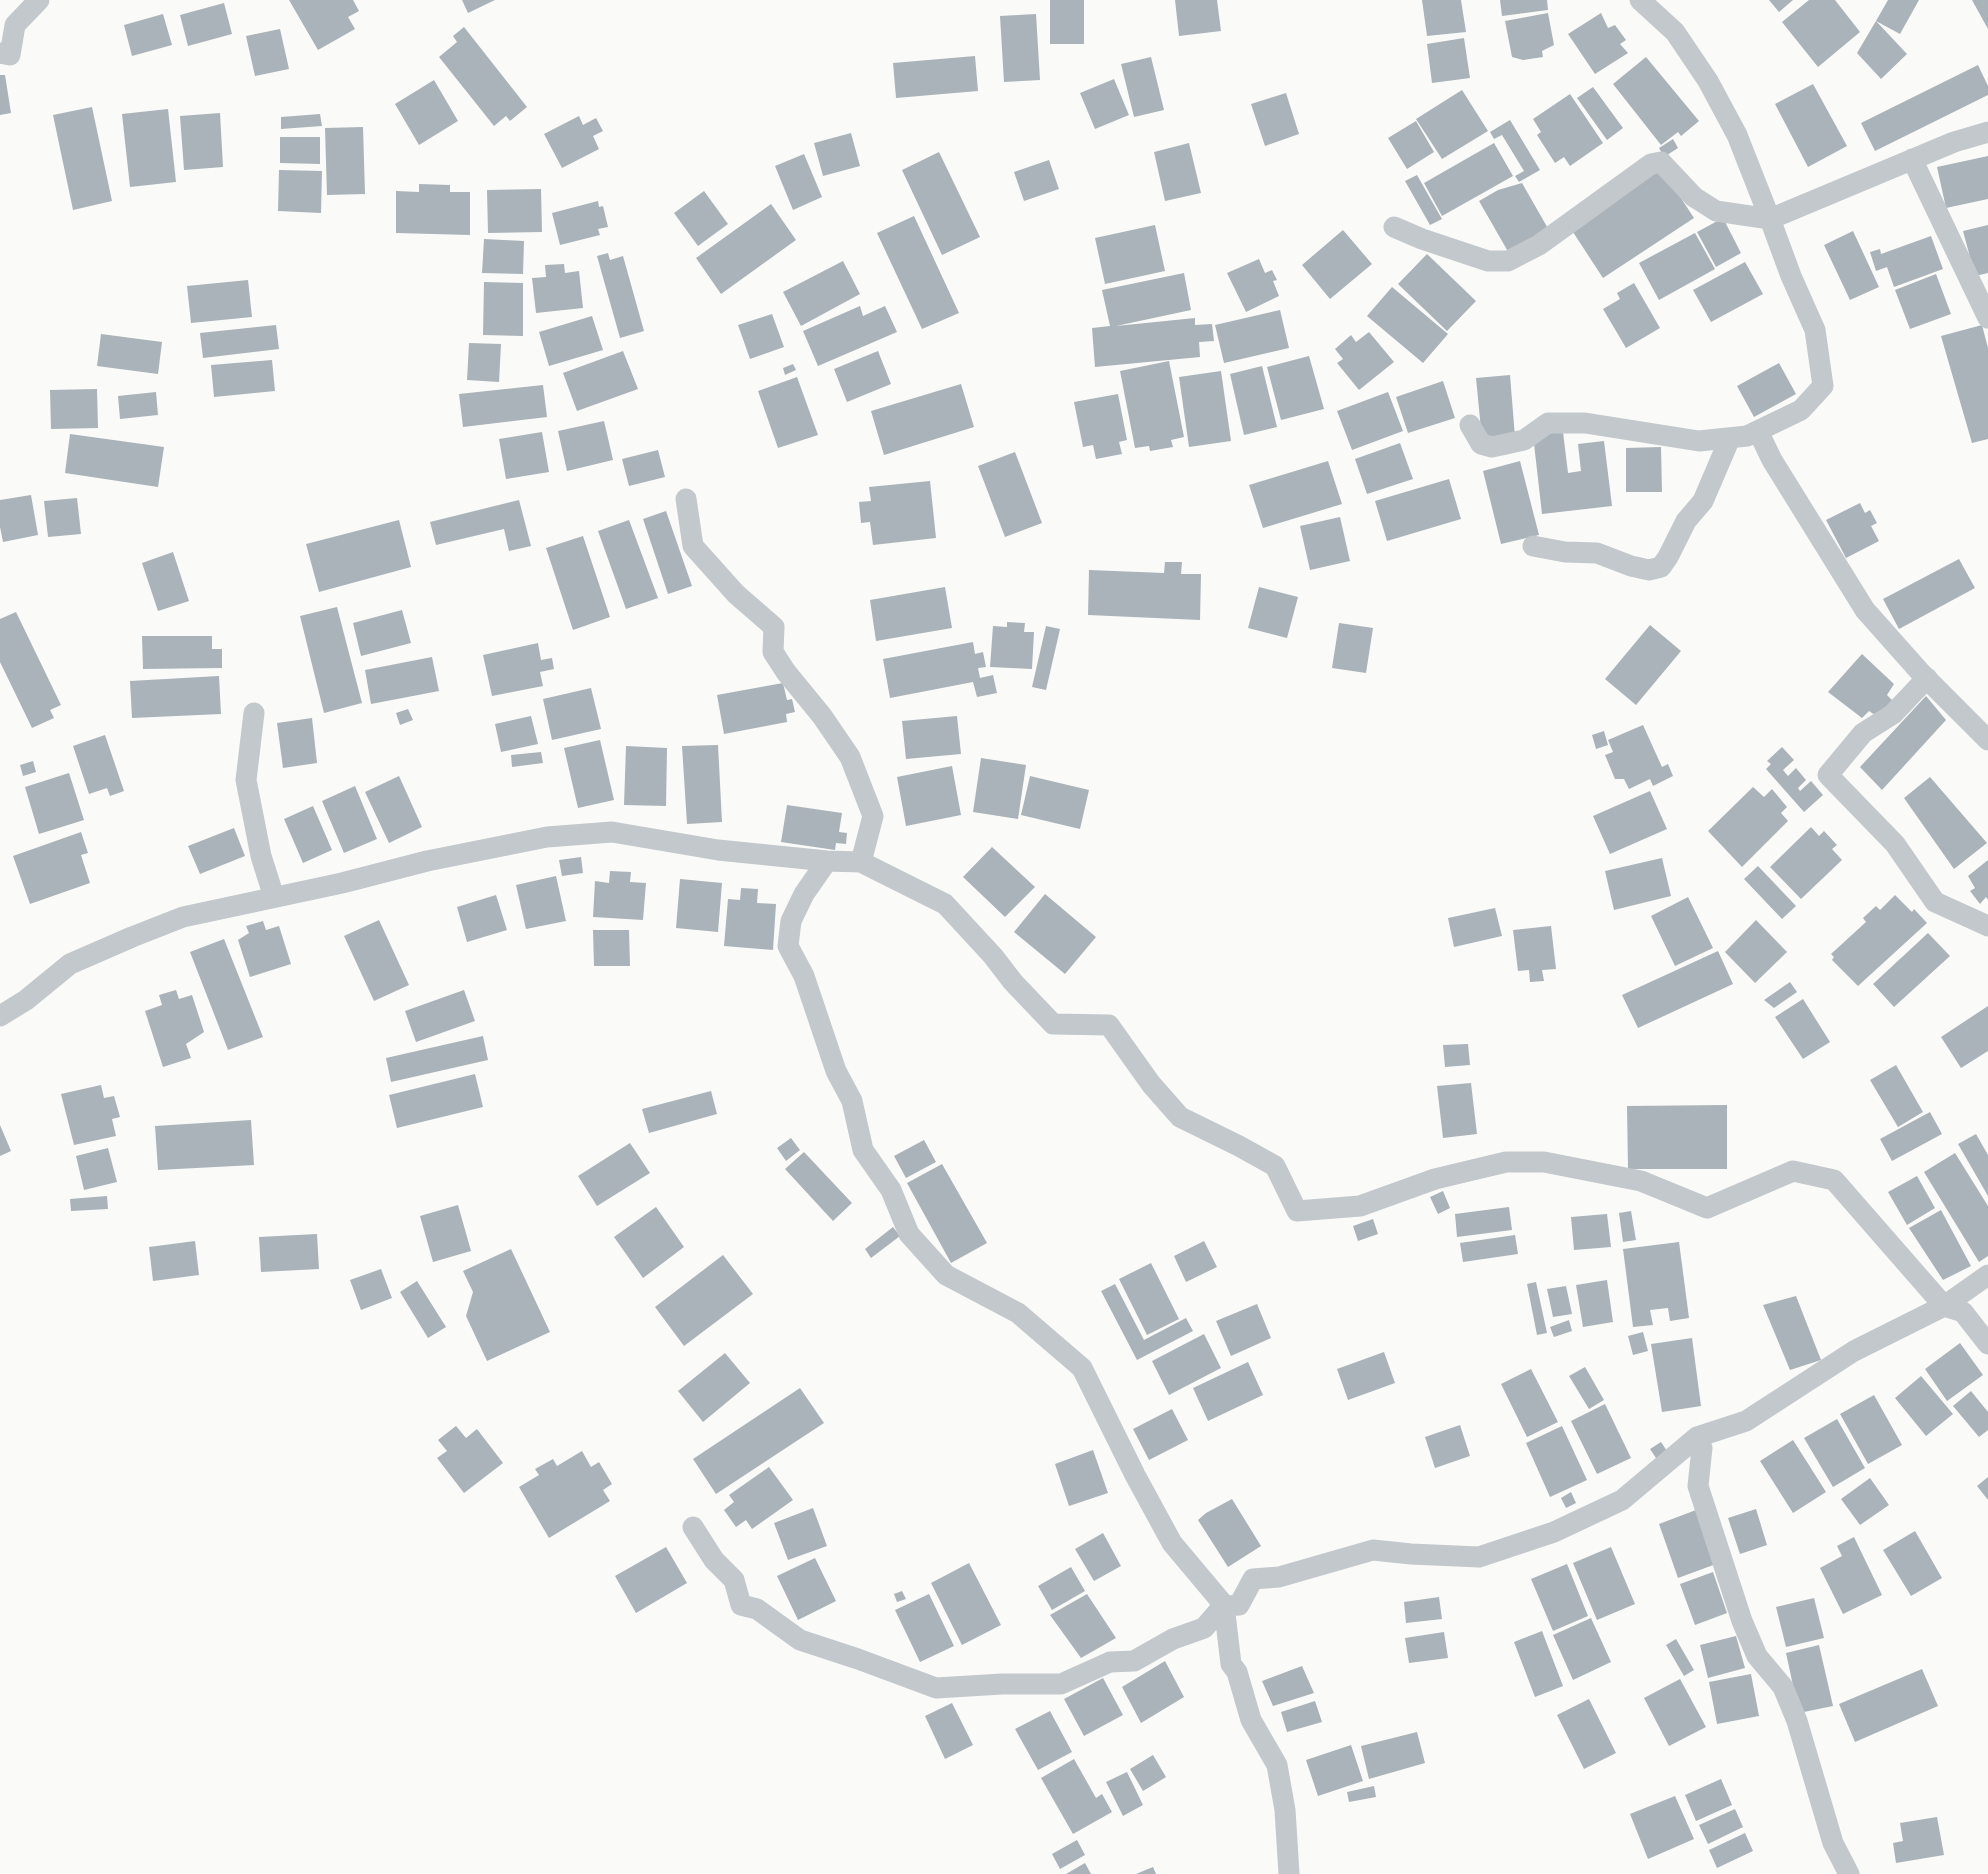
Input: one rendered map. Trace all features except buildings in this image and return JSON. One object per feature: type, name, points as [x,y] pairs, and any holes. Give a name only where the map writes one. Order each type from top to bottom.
[{"type":"street","points":[[0,53],[10,55],[15,25],[39,0]]},
{"type":"street","points":[[1470,425],[1481,444],[1492,447],[1524,440],[1548,423],[1585,423],[1699,441],[1730,438],[1747,436],[1801,410],[1823,386],[1815,330],[1791,276],[1737,135],[1708,81],[1675,32],[1640,0]]},
{"type":"street","points":[[1394,226],[1422,240],[1488,261],[1508,261],[1539,245],[1651,164],[1661,162],[1694,197],[1716,211],[1770,219],[1954,142],[1988,132]]},
{"type":"street","points":[[1912,159],[1988,318]]},
{"type":"street","points":[[1758,431],[1772,460],[1865,610],[1926,678],[1988,740]]},
{"type":"street","points":[[1533,546],[1565,552],[1597,553],[1649,570],[1661,567],[1686,521],[1702,501],[1730,438]]},
{"type":"street","points":[[686,500],[693,546],[736,594],[774,627],[773,652],[786,672],[822,716],[850,758],[873,816],[861,862]]},
{"type":"street","points":[[1926,678],[1893,714],[1863,733],[1828,775],[1895,844],[1935,902],[1988,926]]},
{"type":"street","points":[[254,713],[246,780],[261,856],[274,897]]},
{"type":"street","points":[[0,1016],[26,1000],[70,964],[183,917],[342,883],[427,861],[547,837],[612,832],[718,850],[827,861],[861,862],[945,904],[1053,1024],[1109,1025],[1151,1084],[1180,1118],[1275,1166],[1297,1211],[1360,1206],[1436,1179],[1506,1162],[1544,1162],[1641,1181],[1707,1208],[1793,1171],[1834,1180],[1944,1306],[1963,1312],[1988,1344]]},
{"type":"street","points":[[827,861],[804,894],[791,921],[788,946],[804,976],[836,1071],[852,1101],[863,1150],[891,1190],[909,1234],[946,1275],[1018,1313],[1082,1368],[1135,1475],[1172,1542],[1224,1605],[1231,1664],[1237,1672],[1251,1720],[1277,1765],[1285,1810],[1289,1874]]},
{"type":"street","points":[[1224,1605],[1239,1605],[1252,1579],[1279,1577],[1373,1550],[1479,1557],[1554,1532],[1622,1500],[1697,1437],[1746,1420],[1854,1351],[1944,1306],[1988,1275]]},
{"type":"street","points":[[1697,1437],[1702,1448],[1698,1486],[1742,1621],[1757,1656],[1783,1687],[1797,1721],[1833,1843],[1849,1874]]},
{"type":"street","points":[[693,1527],[714,1560],[734,1580],[741,1605],[757,1609],[800,1640],[936,1688],[1002,1684],[1061,1684],[1110,1662],[1134,1661],[1173,1639],[1204,1628],[1224,1605]]}]
